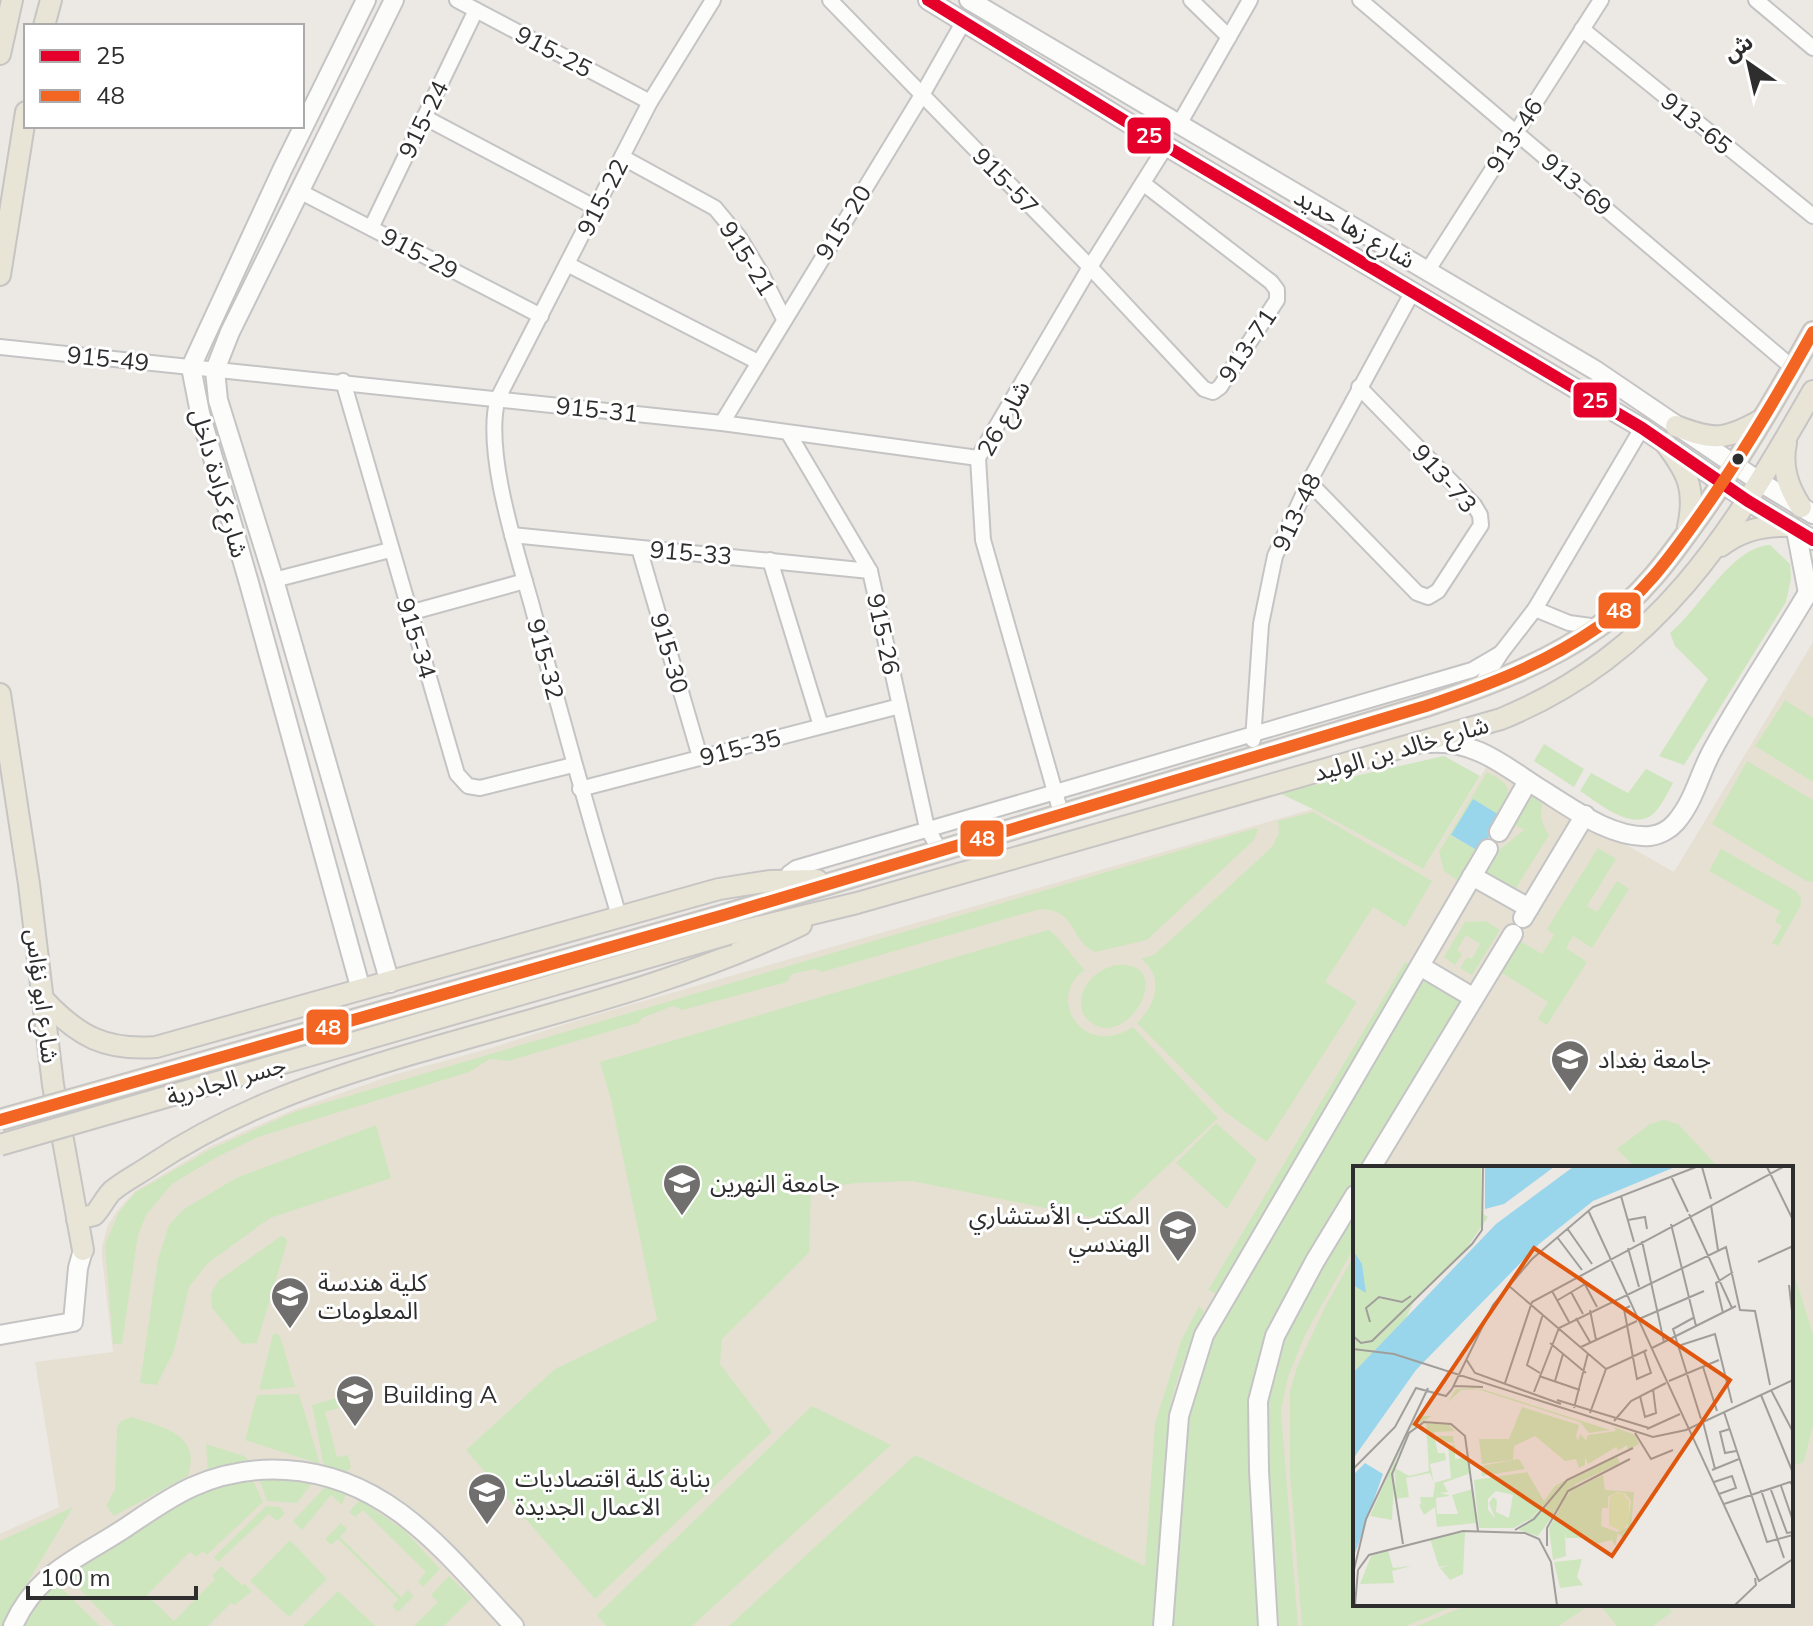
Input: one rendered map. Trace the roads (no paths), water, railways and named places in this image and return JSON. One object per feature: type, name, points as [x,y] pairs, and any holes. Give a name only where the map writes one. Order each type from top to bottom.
[{"type":"main road","points":[[0,54],[12,0]]},
{"type":"main road","points":[[45,24],[51,0]]},
{"type":"main road","points":[[0,275],[24,125]]},
{"type":"main road","name":"شارع خالد بن الوليد","points":[[849,877],[1479,688],[1520,672],[1598,627],[1660,570],[1686,534],[1728,461],[1765,418],[1813,332]]},
{"type":"main road","name":"شارع خالد بن الوليد","points":[[857,903],[1501,719],[1537,704],[1567,687],[1632,638],[1712,554],[1760,482],[1813,391]]},
{"type":"main road","points":[[1686,534],[1692,493],[1670,434],[1722,438],[1765,418]]},
{"type":"main road","points":[[1789,434],[1785,448],[1786,475],[1792,494],[1807,510]]},
{"type":"main road","points":[[1712,554],[1739,534],[1772,526],[1792,528]]},
{"type":"main road","name":"شارع ابو نؤاس","points":[[0,694],[44,1000],[53,1085],[83,1250]]},
{"type":"main road","name":"شارع ابو نؤاس","points":[[0,752],[14,788]]},
{"type":"main road","points":[[44,1000],[75,1030],[89,1038],[117,1047],[168,1045],[728,887],[849,877]]},
{"type":"main road","points":[[726,924],[849,877]]},
{"type":"main road","points":[[726,924],[857,903]]},
{"type":"main road","points":[[77,1219],[94,1215],[111,1192],[196,1137],[297,1089],[683,974],[857,903]]},
{"type":"main road","name":"جسر الجادرية","points":[[0,1120],[726,924]]},
{"type":"main road","name":"جسر الجادرية","points":[[0,1145],[726,924]]},
{"type":"main road","points":[[69,1176],[88,1191],[111,1192]]},
{"type":"main road","points":[[83,1250],[111,1192]]},
{"type":"street","points":[[304,125],[366,0]]},
{"type":"street","name":"شارع كرادة داخل","points":[[390,983],[274,580],[218,400],[215,370],[225,342],[394,0]]},
{"type":"street","name":"915-25","points":[[457,0],[650,102]]},
{"type":"street","name":"915-22","points":[[498,398],[650,102],[713,0]]},
{"type":"street","name":"915-57","points":[[830,0],[1090,267]]},
{"type":"street","name":"شارع زها حديد","points":[[928,0],[1166,146],[1642,428],[1670,434],[1728,461],[1807,510]]},
{"type":"street","points":[[1191,0],[1229,37]]},
{"type":"street","points":[[1178,126],[1250,0]]},
{"type":"street","name":"913-69","points":[[1360,0],[1793,368]]},
{"type":"street","name":"913-46","points":[[1428,270],[1601,0]]},
{"type":"street","points":[[1756,0],[1813,48]]},
{"type":"street","name":"شارع زها حديد","points":[[972,1],[1178,126],[1595,370],[1670,434],[1716,479],[1813,540]]},
{"type":"street","name":"915-24","points":[[371,228],[476,10]]},
{"type":"street","name":"915-20","points":[[722,423],[964,21]]},
{"type":"street","name":"913-65","points":[[1582,29],[1813,216]]},
{"type":"street","points":[[424,117],[596,208]]},
{"type":"street","points":[[191,367],[303,128]]},
{"type":"street","name":"شارع 26","points":[[1061,813],[983,540],[978,458],[1090,267],[1166,146]]},
{"type":"street","name":"915-21","points":[[622,157],[715,208],[739,237],[784,319]]},
{"type":"street","name":"913-71","points":[[1090,267],[1204,389],[1213,392],[1220,387],[1277,300],[1277,290],[1271,282],[1144,184]]},
{"type":"street","name":"915-29","points":[[299,191],[541,316]]},
{"type":"street","points":[[567,264],[758,362]]},
{"type":"street","name":"913-48","points":[[1252,756],[1261,624],[1275,556],[1309,482],[1413,291]]},
{"type":"street","name":"915-49","points":[[0,347],[215,370]]},
{"type":"street","name":"شارع كرادة داخل","points":[[191,367],[200,413],[361,990]]},
{"type":"street","name":"915-31","points":[[215,370],[722,423],[978,458]]},
{"type":"street","name":"915-34","points":[[343,381],[457,774],[468,786],[480,788],[573,765]]},
{"type":"street","name":"913-73","points":[[1309,482],[1417,593],[1428,597],[1438,591],[1481,525],[1474,505],[1359,387]]},
{"type":"street","name":"915-32","points":[[498,398],[493,415],[493,441],[512,535],[573,765],[619,916]]},
{"type":"street","points":[[1479,688],[1535,609],[1642,428]]},
{"type":"street","name":"915-26","points":[[789,434],[870,571],[927,828],[939,849]]},
{"type":"street","points":[[1407,746],[1446,741],[1471,747],[1501,761],[1585,815],[1623,832],[1650,836],[1663,833],[1675,824],[1699,783],[1712,751],[1811,589],[1792,528]]},
{"type":"street","name":"915-33","points":[[512,535],[870,571]]},
{"type":"street","name":"915-30","points":[[639,548],[700,757]]},
{"type":"street","points":[[274,580],[390,550]]},
{"type":"street","points":[[770,560],[821,726]]},
{"type":"street","points":[[409,613],[525,581]]},
{"type":"street","points":[[1535,609],[1569,623],[1598,627]]},
{"type":"street","points":[[786,880],[796,868],[1472,670],[1501,653]]},
{"type":"street","name":"915-35","points":[[580,789],[900,706]]},
{"type":"street","points":[[1499,832],[1528,781]]},
{"type":"street","points":[[1372,1166],[1585,815]]},
{"type":"street","points":[[1163,1626],[1179,1416],[1204,1335],[1488,849]]},
{"type":"street","points":[[1472,876],[1521,920]]},
{"type":"street","points":[[1420,966],[1474,998]]},
{"type":"street","points":[[1268,1626],[1258,1401],[1275,1336],[1353,1198]]},
{"type":"street","points":[[0,1335],[73,1322],[78,1268],[83,1250]]},
{"type":"street","points":[[13,1626],[25,1601],[44,1580],[174,1496],[225,1476],[278,1470],[323,1474],[363,1488],[382,1500],[405,1516],[443,1551],[514,1626]]},
{"type":"water","points":[[1473,799],[1501,816],[1480,852],[1451,835]]},
{"type":"place","name":"جامعة بغداد","points":[[1570,1093]]},
{"type":"place","name":"جامعة النهرين","points":[[682,1217]]},
{"type":"place","name":"المكتب الأستشاري الهندسي","points":[[1178,1263]]},
{"type":"place","name":"كلية هندسة المعلومات","points":[[290,1330]]},
{"type":"place","name":"Building A","points":[[355,1428]]},
{"type":"place","name":"بناية كلية اقتصاديات الاعمال الجديدة","points":[[487,1526]]}]
